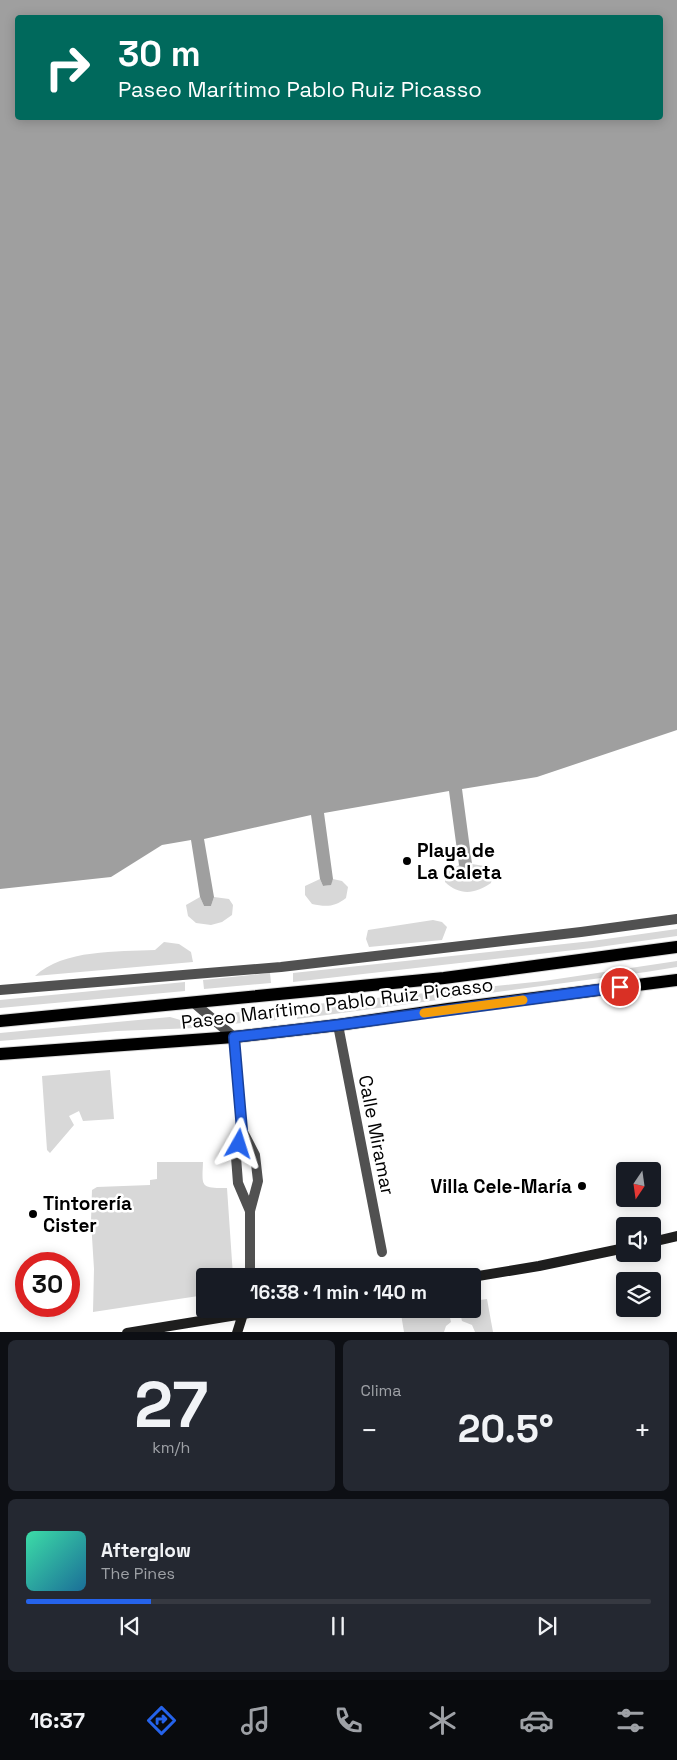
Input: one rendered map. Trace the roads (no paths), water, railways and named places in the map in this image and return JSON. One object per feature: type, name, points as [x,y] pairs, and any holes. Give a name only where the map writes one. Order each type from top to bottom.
[{"type":"main road","name":"Paseo Marítimo Pablo Ruiz Picasso","points":[[0,1021],[194,1004],[444,978],[677,947]]},
{"type":"main road","name":"Paseo Marítimo Pablo Ruiz Picasso","points":[[0,1054],[234,1037],[677,980]]},
{"type":"main road","points":[[661,1240],[677,1236]]},
{"type":"main road","points":[[481,1276],[616,1250]]},
{"type":"main road","points":[[127,1332],[205,1318]]},
{"type":"main road","points":[[237,1332],[242,1318]]},
{"type":"street","points":[[0,990],[281,967],[677,919]]},
{"type":"street","points":[[194,1004],[234,1037],[242,1130],[236,1157],[237,1174],[238,1183],[250,1211]]},
{"type":"street","name":"Calle Miramar","points":[[338,1025],[382,1252]]},
{"type":"street","points":[[242,1130],[255,1155],[258,1181],[250,1211],[250,1268]]},
{"type":"place","name":"Playa de La Caleta","points":[[407,861]]},
{"type":"place","name":"Villa Cele-María","points":[[582,1186]]},
{"type":"place","name":"Tintorería Cister","points":[[33,1214]]}]
